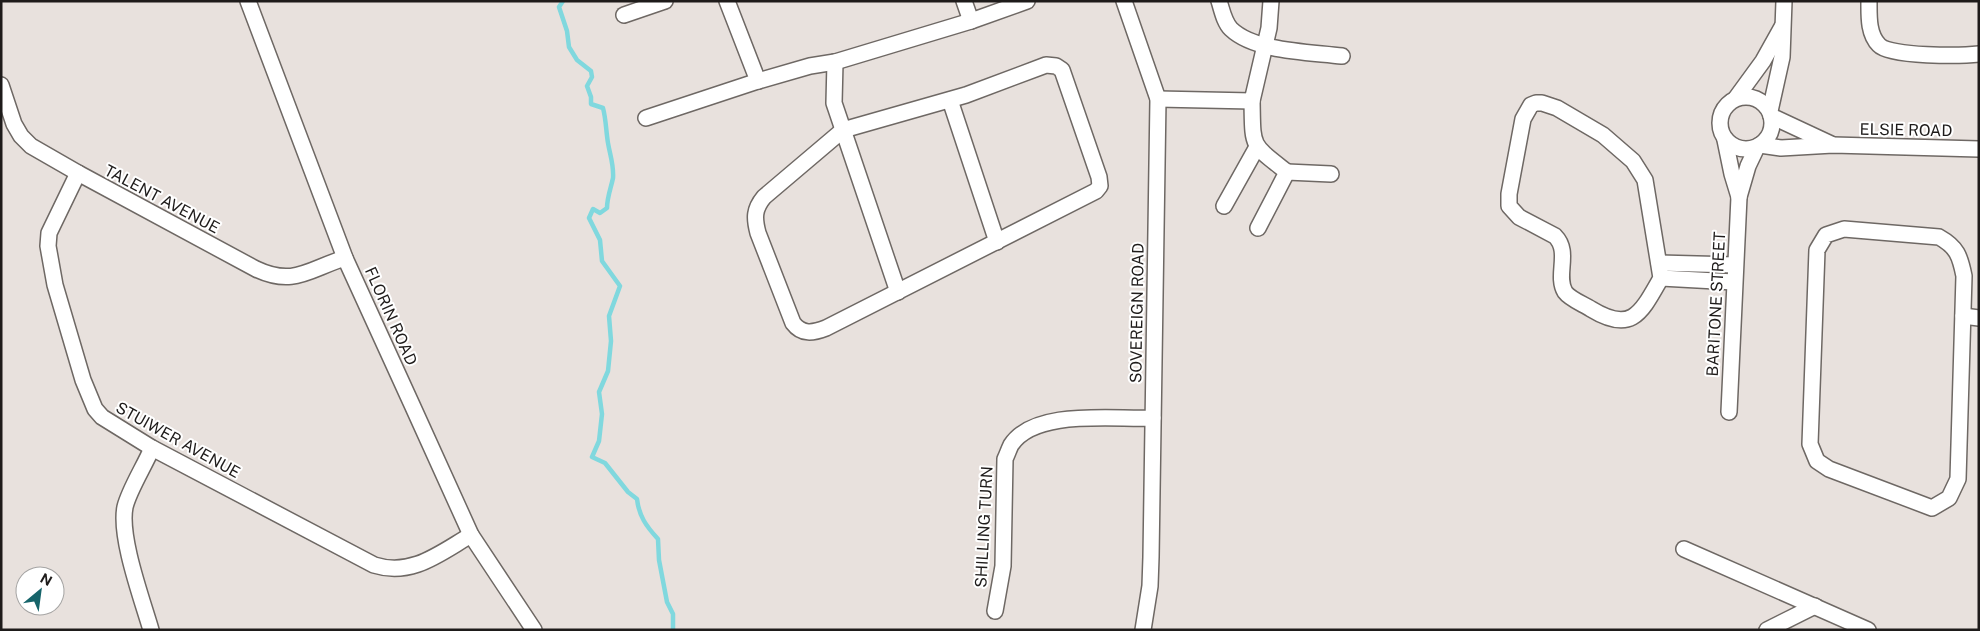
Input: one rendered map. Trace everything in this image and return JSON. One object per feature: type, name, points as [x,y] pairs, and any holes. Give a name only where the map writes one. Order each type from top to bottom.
[{"type":"street","name":"FLORIN ROAD","points":[[248,1],[345,258],[471,535],[534,630]]},
{"type":"street","points":[[624,15],[665,1]]},
{"type":"street","points":[[727,1],[758,81]]},
{"type":"street","points":[[964,1],[971,21]]},
{"type":"street","points":[[646,118],[758,81],[810,66],[835,62],[971,21],[1027,1]]},
{"type":"street","name":"SOVEREIGN ROAD","points":[[1124,1],[1158,98],[1151,567],[1150,586],[1142,630]]},
{"type":"street","points":[[1219,1],[1226,22],[1231,29],[1248,40],[1266,46],[1342,56]]},
{"type":"street","points":[[1271,1],[1266,46],[1252,101],[1252,134],[1257,147],[1287,172],[1331,174]]},
{"type":"street","points":[[1784,1],[1784,24],[1782,57],[1771,114],[1772,127],[1768,137],[1759,146],[1740,149],[1725,140],[1719,124],[1720,116],[1723,108],[1736,98],[1763,61],[1784,24]]},
{"type":"street","points":[[1869,1],[1872,35],[1880,47],[1894,52],[1961,56],[1979,54]]},
{"type":"street","points":[[835,62],[834,103],[898,292]]},
{"type":"street","points":[[1046,65],[1056,66],[1062,70],[1100,176],[1100,186],[1096,191],[826,328],[817,332],[804,332],[793,322],[758,233],[754,219],[758,203],[843,130],[950,100],[1046,65]]},
{"type":"street","name":"TALENT AVENUE","points":[[1,85],[14,124],[21,136],[47,156],[270,276],[296,277],[345,258]]},
{"type":"street","points":[[1736,98],[1754,97],[1762,101],[1771,114]]},
{"type":"street","points":[[1158,98],[1252,101]]},
{"type":"street","points":[[950,100],[997,242]]},
{"type":"street","points":[[1542,103],[1557,108],[1603,135],[1633,161],[1645,180],[1660,271],[1643,307],[1632,318],[1621,321],[1606,318],[1566,293],[1562,285],[1563,249],[1560,241],[1555,236],[1519,217],[1509,206],[1509,194],[1523,119],[1531,105],[1542,103]]},
{"type":"street","name":"ELSIE ROAD","points":[[1771,114],[1833,145]]},
{"type":"street","name":"BARITONE STREET","points":[[1725,140],[1739,197]]},
{"type":"street","name":"ELSIE ROAD","points":[[1759,146],[1781,148],[1833,145],[1979,149]]},
{"type":"street","name":"BARITONE STREET","points":[[1729,412],[1739,197],[1748,166],[1759,146]]},
{"type":"street","points":[[1224,206],[1257,147]]},
{"type":"street","points":[[1258,228],[1287,172]]},
{"type":"street","name":"STUIWER AVENUE","points":[[78,173],[49,233],[49,259],[83,380],[95,409],[102,417],[152,448],[362,560],[386,569],[406,568],[422,563],[471,535]]},
{"type":"street","points":[[1844,229],[1939,237],[1951,244],[1960,258],[1964,276],[1963,316],[1958,479],[1949,498],[1932,508],[1829,469],[1816,461],[1810,444],[1817,250],[1826,235],[1844,229]]},
{"type":"street","points":[[1660,271],[1735,265]]},
{"type":"street","points":[[1660,271],[1734,282]]},
{"type":"street","points":[[1963,316],[1979,318]]},
{"type":"street","name":"SHILLING TURN","points":[[995,611],[1003,566],[1004,468],[1005,459],[1012,444],[1022,435],[1045,422],[1065,418],[1153,418]]},
{"type":"street","points":[[151,630],[127,542],[124,524],[126,506],[152,448]]},
{"type":"street","points":[[1684,549],[1868,630]]},
{"type":"street","points":[[1767,630],[1815,606]]},
{"type":"waterway","points":[[563,1],[559,7],[567,31],[569,47],[577,60],[591,71],[592,77],[587,86],[591,97],[591,104],[603,108],[613,169],[607,208],[600,213],[593,209],[589,218],[600,240],[602,261],[620,286],[609,316],[611,341],[608,371],[599,392],[602,414],[599,441],[592,457],[605,463],[628,492],[637,499],[639,511],[650,530],[658,539],[659,560],[667,602],[673,614],[673,630]]}]
